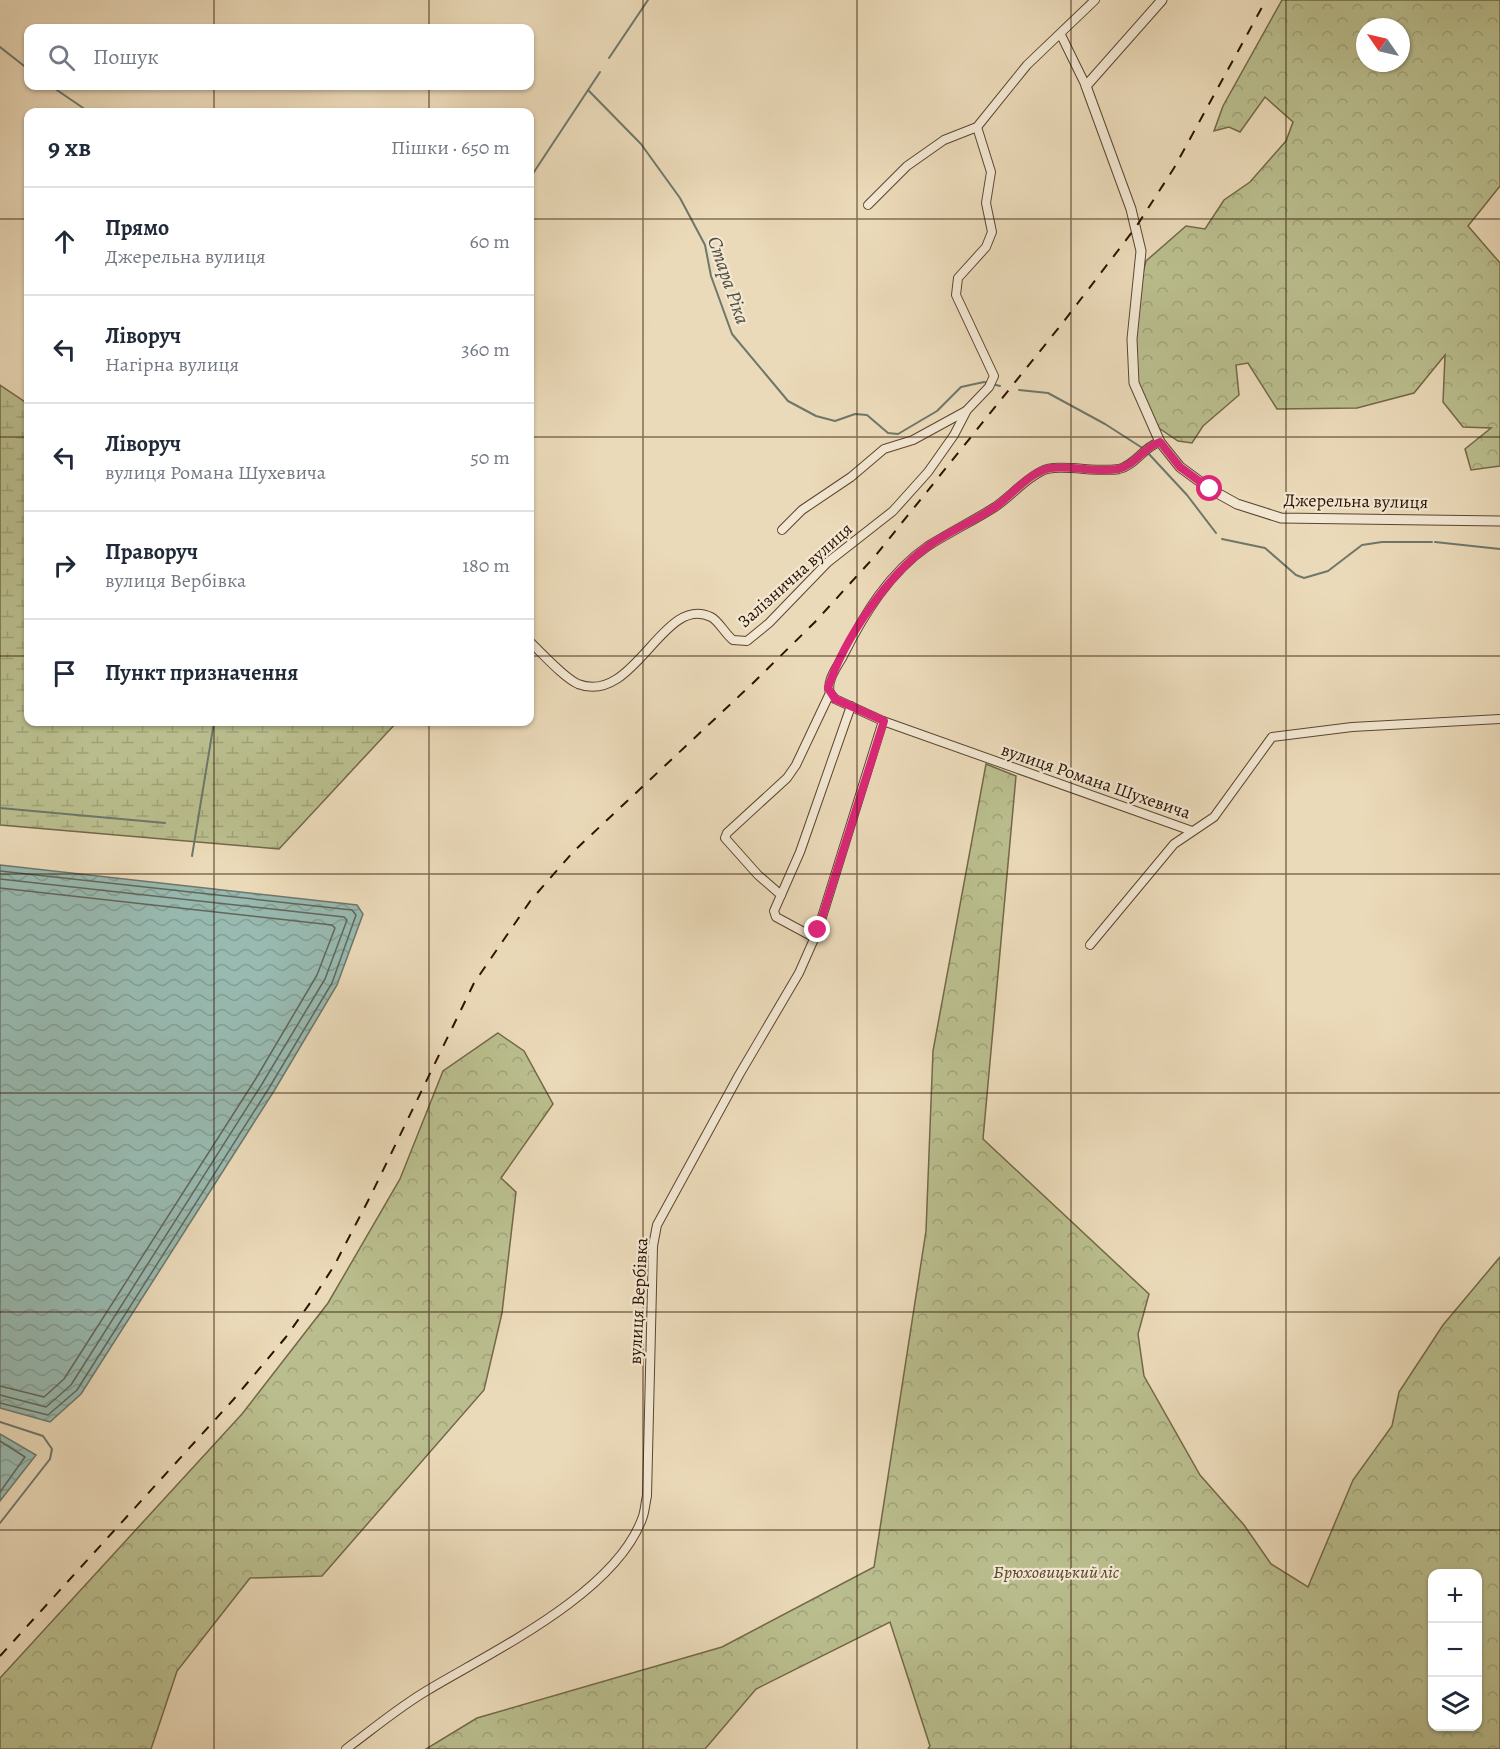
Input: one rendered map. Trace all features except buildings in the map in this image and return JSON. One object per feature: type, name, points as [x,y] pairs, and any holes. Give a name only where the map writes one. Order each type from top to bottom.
[{"type":"street","points":[[868,206],[907,166],[944,140],[977,127],[1027,65],[1061,35],[1095,0]]},
{"type":"street","points":[[1086,86],[1162,0]]},
{"type":"street","name":"Джерельна вулиця","points":[[1061,35],[1086,86],[1131,209],[1142,251],[1132,339],[1132,374],[1156,444],[1180,467],[1210,489],[1237,504],[1281,518],[1500,521]]},
{"type":"street","name":"Залізнична вулиця","points":[[534,646],[578,684],[598,687],[628,673],[664,631],[684,616],[704,614],[714,618],[724,633],[733,640],[747,641],[769,623],[828,562],[893,511],[928,472],[954,435],[967,410],[989,387],[994,376],[956,295],[958,278],[986,247],[992,232],[986,203],[991,172],[977,127]]},
{"type":"street","name":"Залізнична вулиця","points":[[782,530],[802,510],[851,477],[884,449],[913,440],[967,410]]},
{"type":"street","points":[[781,895],[758,875],[725,838],[727,833],[787,778],[796,765],[830,693],[828,688],[830,680],[882,590],[910,560],[996,506],[1042,471],[1051,468],[1078,471],[1118,469],[1129,465],[1156,444]]},
{"type":"street","name":"вулиця Романа Шухевича","points":[[830,693],[835,699],[884,721],[1192,831],[1214,817],[1272,737],[1337,728],[1500,719]]},
{"type":"street","points":[[815,939],[776,917],[774,911],[822,792],[851,706]]},
{"type":"street","name":"вулиця Вербівка","points":[[346,1749],[425,1692],[530,1630],[580,1595],[627,1546],[642,1519],[647,1496],[652,1246],[657,1225],[739,1075],[799,973],[815,939],[884,721]]},
{"type":"street","points":[[1090,945],[1167,852],[1192,831]]},
{"type":"green space","points":[[1282,0],[1500,0],[1500,186],[1468,226],[1500,263],[1500,466],[1471,470],[1465,449],[1491,428],[1463,427],[1443,402],[1445,355],[1414,393],[1357,408],[1277,409],[1248,363],[1236,365],[1239,395],[1203,426],[1192,443],[1178,441],[1153,424],[1133,376],[1138,291],[1146,261],[1186,226],[1205,229],[1224,200],[1250,182],[1286,141],[1293,122],[1265,97],[1240,132],[1229,127],[1214,131],[1223,106]]},
{"type":"green space","points":[[0,385],[24,401],[24,726],[393,726],[279,849],[0,825]]},
{"type":"green space","name":"Брюховицький ліс","points":[[986,764],[1016,776],[983,1139],[1149,1294],[1138,1334],[1144,1376],[1200,1475],[1244,1525],[1271,1564],[1308,1587],[1353,1480],[1392,1426],[1399,1392],[1443,1325],[1500,1257],[1500,1749],[928,1749],[930,1746],[890,1622],[756,1689],[705,1749],[426,1749],[477,1718],[722,1647],[874,1567],[926,1231],[933,1051]]},
{"type":"green space","points":[[498,1033],[524,1051],[553,1104],[501,1178],[516,1192],[502,1313],[484,1390],[322,1576],[250,1578],[177,1671],[151,1749],[0,1749],[0,1678],[242,1414],[328,1303],[400,1179],[443,1071]]},
{"type":"water","points":[[0,865],[357,905],[363,914],[337,985],[274,1091],[81,1394],[50,1422],[0,1408]]},
{"type":"water","points":[[0,1434],[36,1455],[0,1501]]},
{"type":"waterway","points":[[609,58],[648,0]]},
{"type":"waterway","points":[[0,47],[24,66]]},
{"type":"waterway","points":[[534,172],[600,72]]},
{"type":"waterway","points":[[57,90],[83,108]]},
{"type":"waterway","name":"Стара Ріка","points":[[588,90],[641,144],[680,198],[705,245],[711,276],[732,334],[788,401],[816,416],[835,421],[855,414],[867,415],[888,433],[898,434],[937,411],[961,387],[984,382],[1000,386]]},
{"type":"waterway","name":"Стара Ріка","points":[[1019,390],[1048,393],[1105,424],[1144,449]]},
{"type":"waterway","name":"Стара Ріка","points":[[1148,453],[1187,495],[1216,533]]},
{"type":"waterway","name":"Стара Ріка","points":[[1222,539],[1265,548],[1296,575],[1304,578],[1328,571],[1362,545],[1382,542],[1432,542]]},
{"type":"waterway","name":"Стара Ріка","points":[[1435,542],[1500,549]]},
{"type":"waterway","points":[[192,856],[213,726]]},
{"type":"waterway","points":[[0,808],[165,823]]},
{"type":"waterway","points":[[0,1422],[43,1436],[52,1449],[50,1459],[0,1523]]},
{"type":"railway","points":[[0,1656],[233,1400],[286,1337],[310,1303],[334,1266],[370,1197],[474,983],[531,900],[574,851],[752,684],[815,622],[876,555],[1061,325],[1136,227],[1174,168],[1266,0]]},
{"type":"route","points":[[818,930],[884,721],[835,699],[828,688],[849,644],[882,590],[894,575],[930,545],[996,506],[1042,471],[1051,468],[1078,471],[1118,469],[1129,465],[1151,445],[1160,442],[1180,467],[1210,489]]}]
